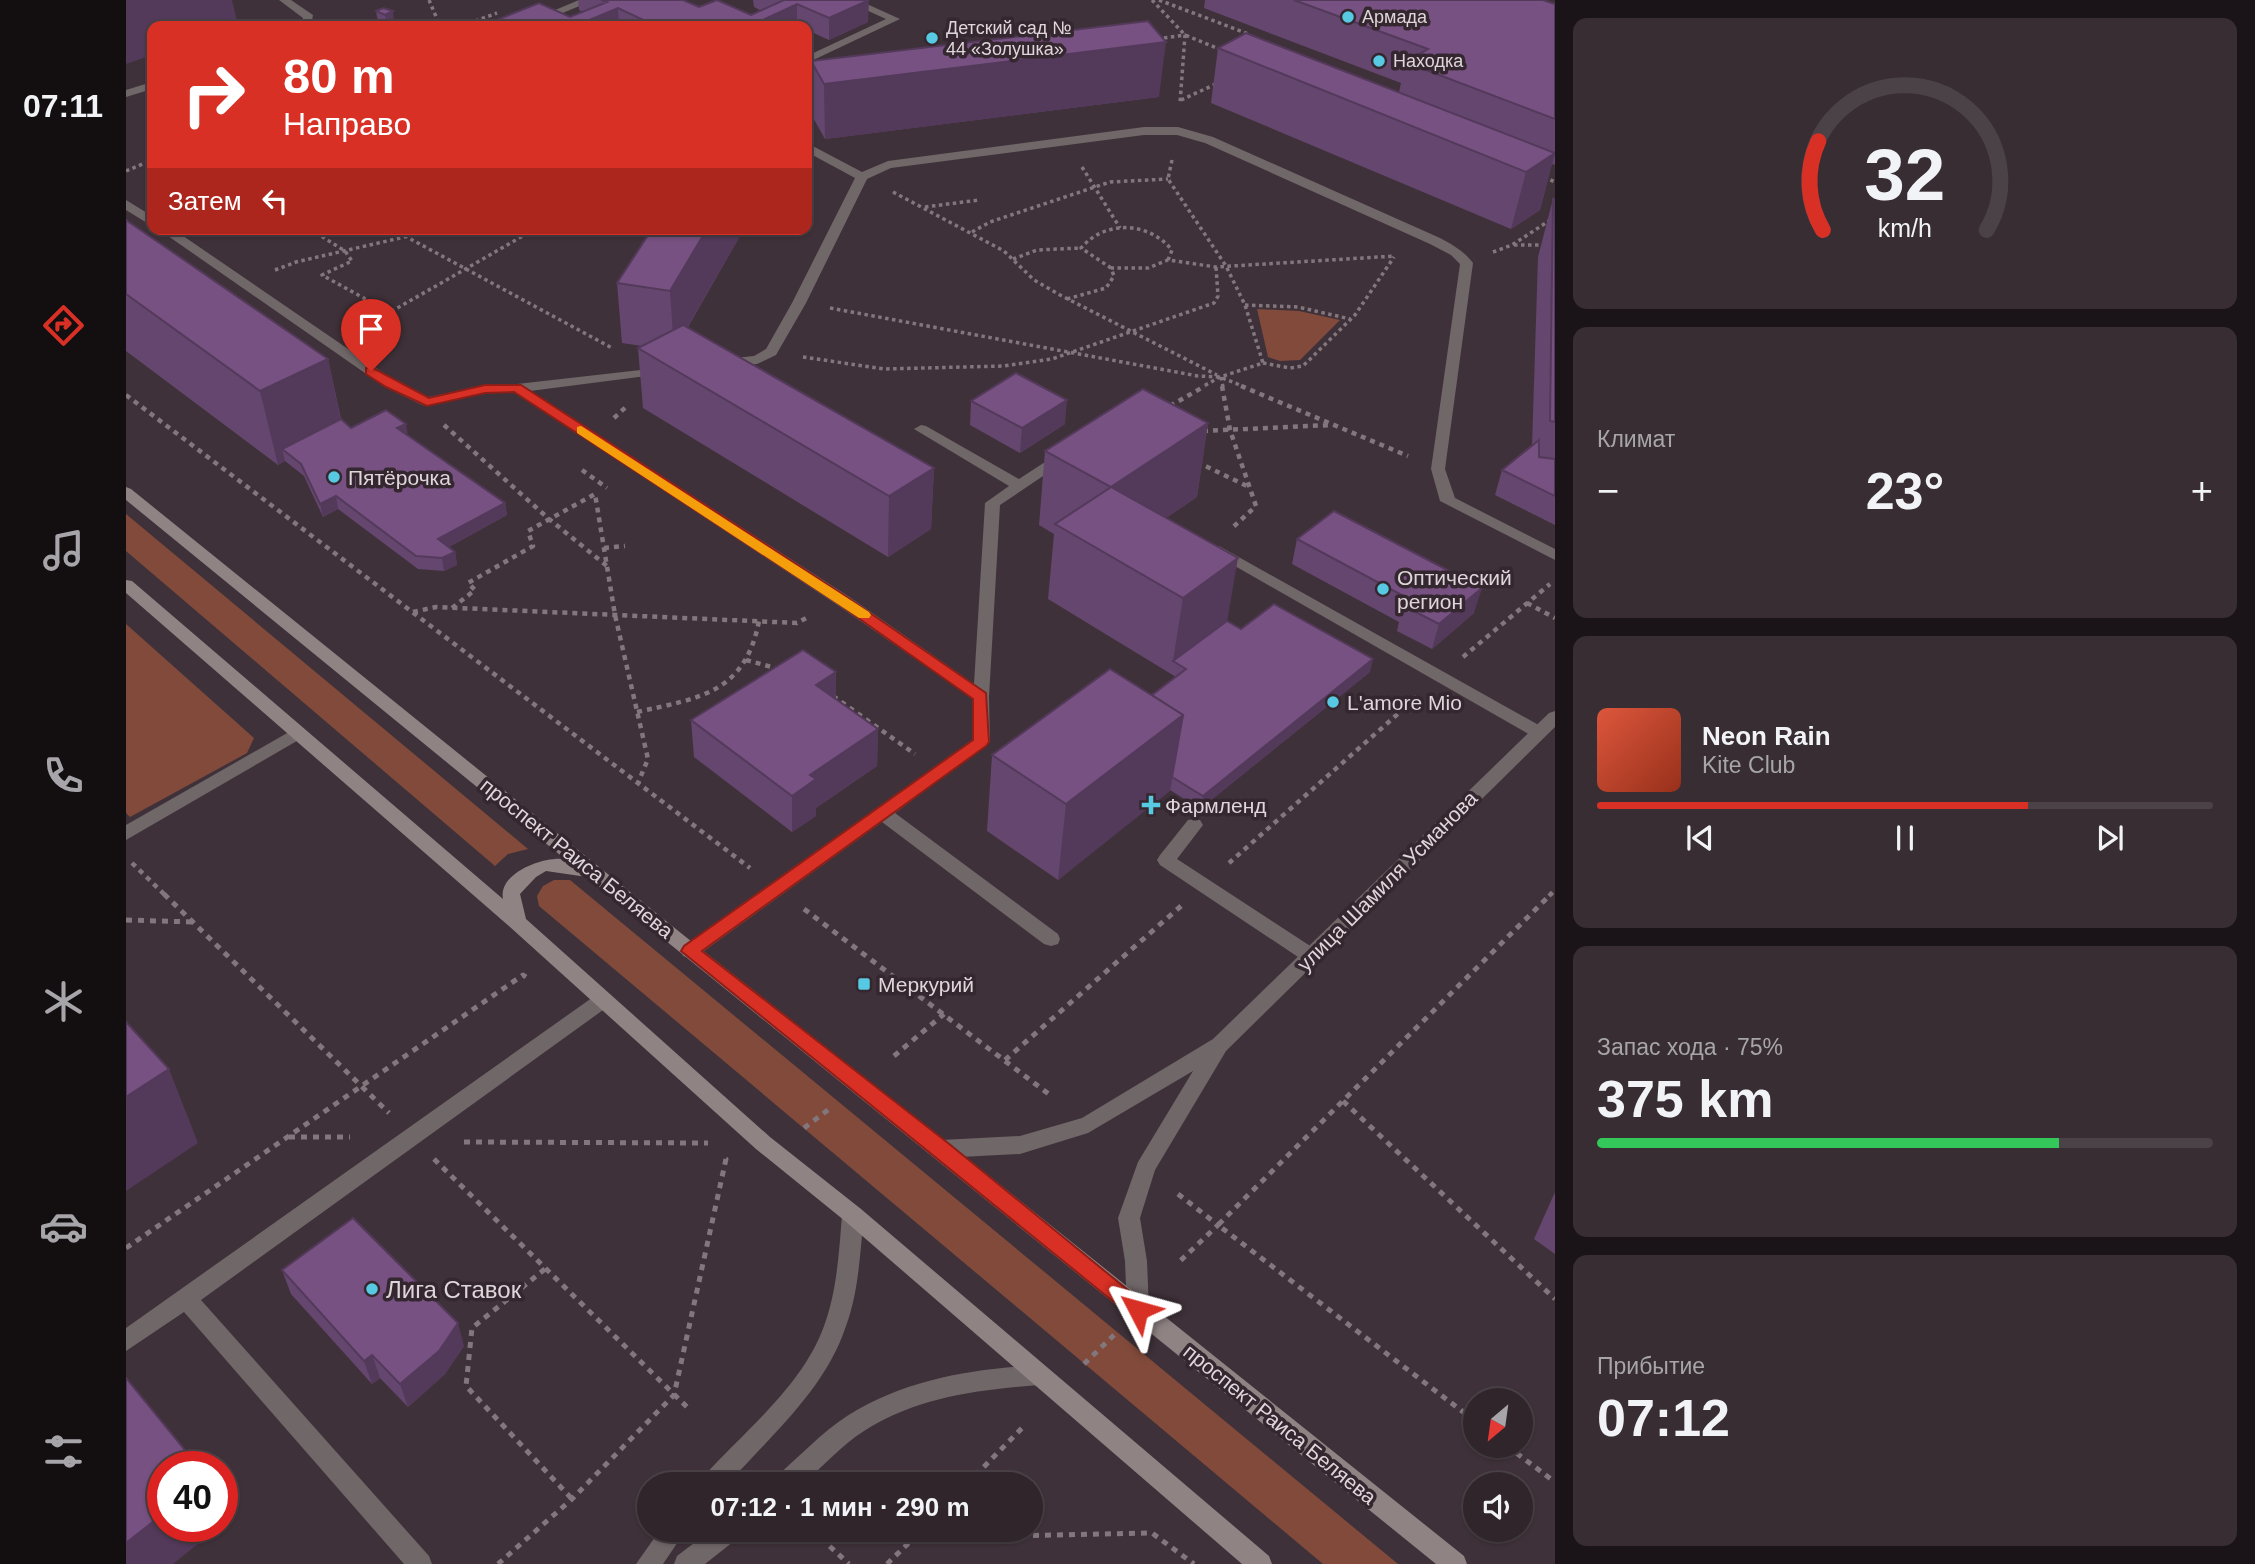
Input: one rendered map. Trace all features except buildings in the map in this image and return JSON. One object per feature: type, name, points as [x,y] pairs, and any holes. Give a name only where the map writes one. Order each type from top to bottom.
[{"type":"street","points":[[284,0],[309,17],[308,21]]},
{"type":"street","points":[[535,21],[589,0]]},
{"type":"street","points":[[812,58],[895,19],[849,0]]},
{"type":"street","points":[[126,94],[147,87]]},
{"type":"street","points":[[704,365],[757,360],[771,352],[799,303],[862,177],[888,165],[1144,131],[1178,131],[1209,140],[1456,253],[1466,263],[1437,469],[1448,501],[1555,555]]},
{"type":"street","points":[[812,150],[862,177]]},
{"type":"street","points":[[126,204],[147,219]]},
{"type":"street","points":[[172,235],[390,384],[427,402],[485,389],[517,388],[678,368]]},
{"type":"street","points":[[517,388],[842,600],[981,697]]},
{"type":"street","points":[[921,429],[1020,485]]},
{"type":"street","points":[[690,951],[981,742],[981,697],[993,503],[1051,465]]},
{"type":"street","name":"проспект Раиса Беляева","points":[[126,492],[690,951],[941,1149],[1455,1564]]},
{"type":"street","points":[[1207,544],[1538,732]]},
{"type":"street","points":[[126,585],[517,922],[763,1143],[853,1215],[1261,1564]]},
{"type":"street","name":"улица Шамиля Усманова","points":[[941,1149],[1020,1145],[1088,1125],[1220,1045],[1555,717]]},
{"type":"street","points":[[126,833],[296,734]]},
{"type":"street","points":[[881,812],[1051,939]]},
{"type":"street","points":[[1194,825],[1166,860],[1311,956]]},
{"type":"street","points":[[517,922],[511,893],[525,874],[551,862],[596,873]]},
{"type":"street","points":[[126,1341],[603,1000]]},
{"type":"street","name":"улица Шамиля Усманова","points":[[1138,1310],[1136,1261],[1129,1218],[1145,1168],[1220,1045]]},
{"type":"street","points":[[723,1472],[801,1385],[829,1343],[847,1282],[853,1215]]},
{"type":"street","points":[[186,1298],[420,1564]]},
{"type":"street","points":[[799,1472],[855,1424],[920,1392],[979,1379],[1039,1375]]},
{"type":"street","points":[[648,1564],[665,1542]]},
{"type":"street","points":[[686,1564],[714,1542]]},
{"type":"path","points":[[429,0],[438,21]]},
{"type":"path","points":[[1152,0],[1185,35],[1234,55]]},
{"type":"path","points":[[1159,0],[1259,38]]},
{"type":"path","points":[[1157,39],[1185,35]]},
{"type":"path","points":[[1185,35],[1178,131],[1168,179],[1226,266],[1245,305],[1264,363]]},
{"type":"path","points":[[1181,100],[1225,80]]},
{"type":"path","points":[[1066,142],[1120,228]]},
{"type":"path","points":[[126,171],[147,162]]},
{"type":"path","points":[[862,177],[972,232],[1013,259],[1034,280],[1067,299],[1220,377],[1437,469]]},
{"type":"path","points":[[1542,177],[1555,182]]},
{"type":"path","points":[[972,232],[990,222],[1095,188],[1133,179],[1168,179]]},
{"type":"path","points":[[924,207],[979,200]]},
{"type":"path","points":[[1466,263],[1512,245],[1555,217]]},
{"type":"path","points":[[1081,248],[1092,236],[1105,230],[1120,228],[1151,232],[1167,242],[1172,250],[1168,260]]},
{"type":"path","points":[[320,235],[345,251],[352,261],[322,275],[389,313]]},
{"type":"path","points":[[401,235],[467,268],[653,371]]},
{"type":"path","points":[[242,283],[296,262],[417,235]]},
{"type":"path","points":[[332,345],[525,235]]},
{"type":"path","points":[[1512,245],[1555,245]]},
{"type":"path","points":[[1013,259],[1037,250],[1081,248],[1111,268],[1148,268],[1168,260],[1216,267],[1456,253]]},
{"type":"path","points":[[1161,412],[1220,377],[1264,363],[1290,368],[1303,366],[1351,319],[1395,256]]},
{"type":"path","points":[[771,352],[884,369],[1004,366],[1052,359],[1214,303],[1218,296],[1216,267]]},
{"type":"path","points":[[1067,299],[1106,288],[1114,276],[1111,268]]},
{"type":"path","points":[[799,303],[1198,376],[1220,377]]},
{"type":"path","points":[[1245,305],[1278,304],[1319,310],[1351,319]]},
{"type":"path","points":[[1207,544],[1256,506],[1230,430],[1220,377]]},
{"type":"path","points":[[126,395],[1050,1095]]},
{"type":"path","points":[[427,402],[449,431],[607,566]]},
{"type":"path","points":[[1190,432],[1335,425]]},
{"type":"path","points":[[1187,458],[1250,487]]},
{"type":"path","points":[[452,608],[475,590],[468,583],[533,546],[528,531],[595,494],[615,615],[648,759],[638,783]]},
{"type":"path","points":[[604,548],[625,546]]},
{"type":"path","points":[[1006,1060],[1441,676],[1555,579]]},
{"type":"path","points":[[413,612],[436,607],[797,622],[842,600]]},
{"type":"path","points":[[1527,603],[1555,618]]},
{"type":"path","points":[[637,712],[690,700],[737,677],[758,640],[760,621]]},
{"type":"path","points":[[746,660],[782,670]]},
{"type":"path","points":[[828,692],[939,771]]},
{"type":"path","points":[[1178,1264],[1555,890]]},
{"type":"path","points":[[126,919],[194,922]]},
{"type":"path","points":[[126,1248],[523,975],[574,1020]]},
{"type":"path","points":[[894,1056],[944,1014]]},
{"type":"path","points":[[1343,1101],[1555,1299]]},
{"type":"path","points":[[804,1128],[838,1102]]},
{"type":"path","points":[[498,1564],[572,1499],[674,1395],[726,1159],[699,1135]]},
{"type":"path","points":[[458,1142],[708,1143]]},
{"type":"path","points":[[1178,1194],[1463,1412]]},
{"type":"path","points":[[545,1269],[472,1328],[466,1386],[572,1499]]},
{"type":"path","points":[[1084,1364],[1117,1332]]},
{"type":"path","points":[[979,1472],[1025,1425]]},
{"type":"path","points":[[1523,1458],[1555,1482]]},
{"type":"path","points":[[1043,1535],[1152,1532],[1194,1564]]},
{"type":"path","points":[[825,1542],[849,1564]]},
{"type":"path","points":[[887,1564],[909,1542]]},
{"type":"shaded area","points":[[1257,309],[1299,311],[1340,320],[1300,360],[1280,361],[1268,357]]},
{"type":"shaded area","points":[[126,514],[528,849],[508,854],[495,866],[126,551]]},
{"type":"shaded area","points":[[126,624],[254,738],[247,753],[130,817],[126,813]]},
{"type":"shaded area","points":[[554,880],[570,880],[1398,1564],[1323,1564],[539,906],[537,896],[543,886]]},
{"type":"slow traffic","points":[[581,430],[864,615]]},
{"type":"place","name":"Армада","points":[[1348,17]]},
{"type":"place","name":"Детский сад № 44 «Золушка»","points":[[932,38]]},
{"type":"place","name":"Находка","points":[[1379,61]]},
{"type":"place","name":"Пятёрочка","points":[[334,477]]},
{"type":"place","name":"Оптический регион","points":[[1383,589]]},
{"type":"place","name":"L'amore Mio","points":[[1333,702]]},
{"type":"place","name":"Фармленд","points":[[1151,805]]},
{"type":"place","name":"Меркурий","points":[[864,984]]},
{"type":"place","name":"Лига Ставок","points":[[372,1289]]},
{"type":"route","points":[[371,371],[390,384],[427,402],[485,389],[517,388],[842,600],[981,697],[981,742],[690,951],[941,1149],[1138,1310]]}]
